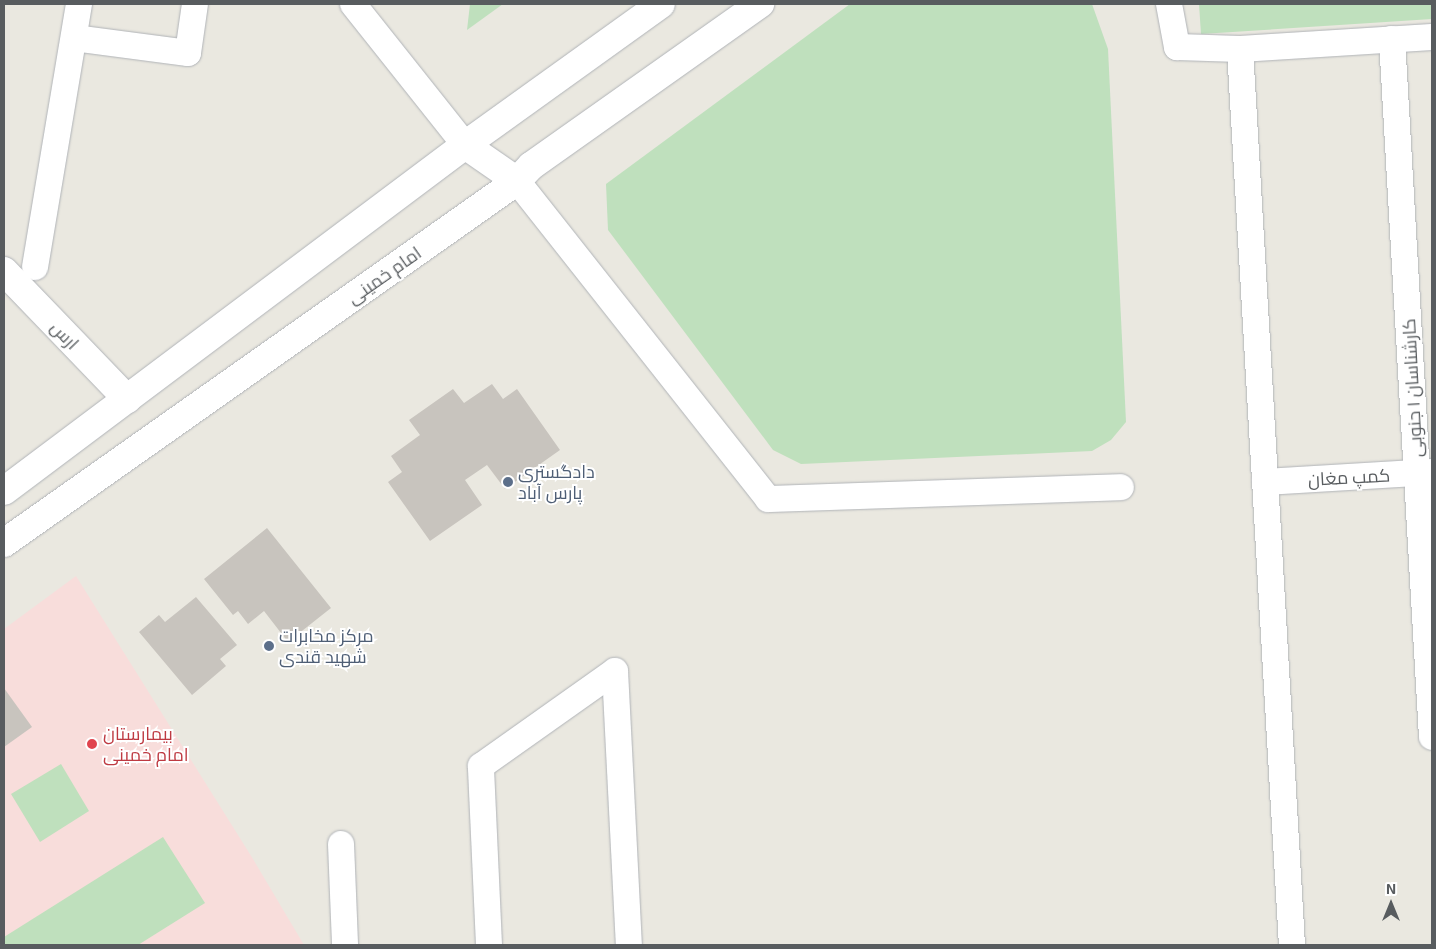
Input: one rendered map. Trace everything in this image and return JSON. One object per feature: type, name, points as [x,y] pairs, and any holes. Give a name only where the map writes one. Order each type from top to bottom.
[{"type":"main road","points":[[4,491],[465,145],[661,4]]},
{"type":"main road","name":"امام خمینی","points":[[4,543],[517,181],[531,166],[760,4]]},
{"type":"main road","points":[[465,145],[517,181]]},
{"type":"main road","name":"ارس","points":[[4,271],[127,399]]},
{"type":"street","points":[[35,267],[79,4]]},
{"type":"street","points":[[74,38],[188,53],[194,4]]},
{"type":"street","points":[[353,4],[465,145]]},
{"type":"street","points":[[1169,4],[1178,48],[1240,49],[1432,37]]},
{"type":"street","name":"کارشناسان ۱ جنوبی","points":[[1392,39],[1425,473],[1432,737]]},
{"type":"street","points":[[1240,49],[1292,945]]},
{"type":"street","points":[[517,181],[768,499],[1121,487]]},
{"type":"street","name":"کمپ مغان","points":[[1265,482],[1425,473]]},
{"type":"street","points":[[489,945],[481,766],[615,671],[629,945]]},
{"type":"street","points":[[341,844],[345,945]]},
{"type":"shaded area","name":"بیمارستان امام خمینی","points":[[76,576],[253,859],[304,945],[4,945],[4,629]]},
{"type":"green space","points":[[470,4],[503,4],[467,30]]},
{"type":"green space","points":[[850,4],[1092,4],[1108,49],[1126,422],[1111,440],[1092,451],[801,464],[773,450],[608,230],[606,184]]},
{"type":"green space","points":[[1199,4],[1432,4],[1432,19],[1201,34]]},
{"type":"green space","points":[[61,764],[89,811],[40,842],[11,794]]},
{"type":"green space","points":[[163,837],[205,903],[138,945],[4,945],[4,937]]},
{"type":"building","points":[[492,384],[503,399],[517,389],[560,450],[505,489],[487,465],[465,480],[482,505],[430,541],[388,482],[402,472],[391,456],[420,435],[409,420],[453,389],[464,403]]},
{"type":"building","points":[[267,528],[331,608],[288,642],[264,611],[248,624],[238,611],[233,615],[204,579]]},
{"type":"building","points":[[196,597],[237,645],[220,659],[226,666],[192,695],[139,632],[159,615],[165,622]]},
{"type":"building","points":[[4,688],[32,727],[4,747]]},
{"type":"place","name":"دادگستری پارس آباد","points":[[508,482]]},
{"type":"place","name":"مرکز مخابرات شهید قندی","points":[[269,646]]},
{"type":"place","name":"بیمارستان امام خمینی","points":[[92,744]]}]
